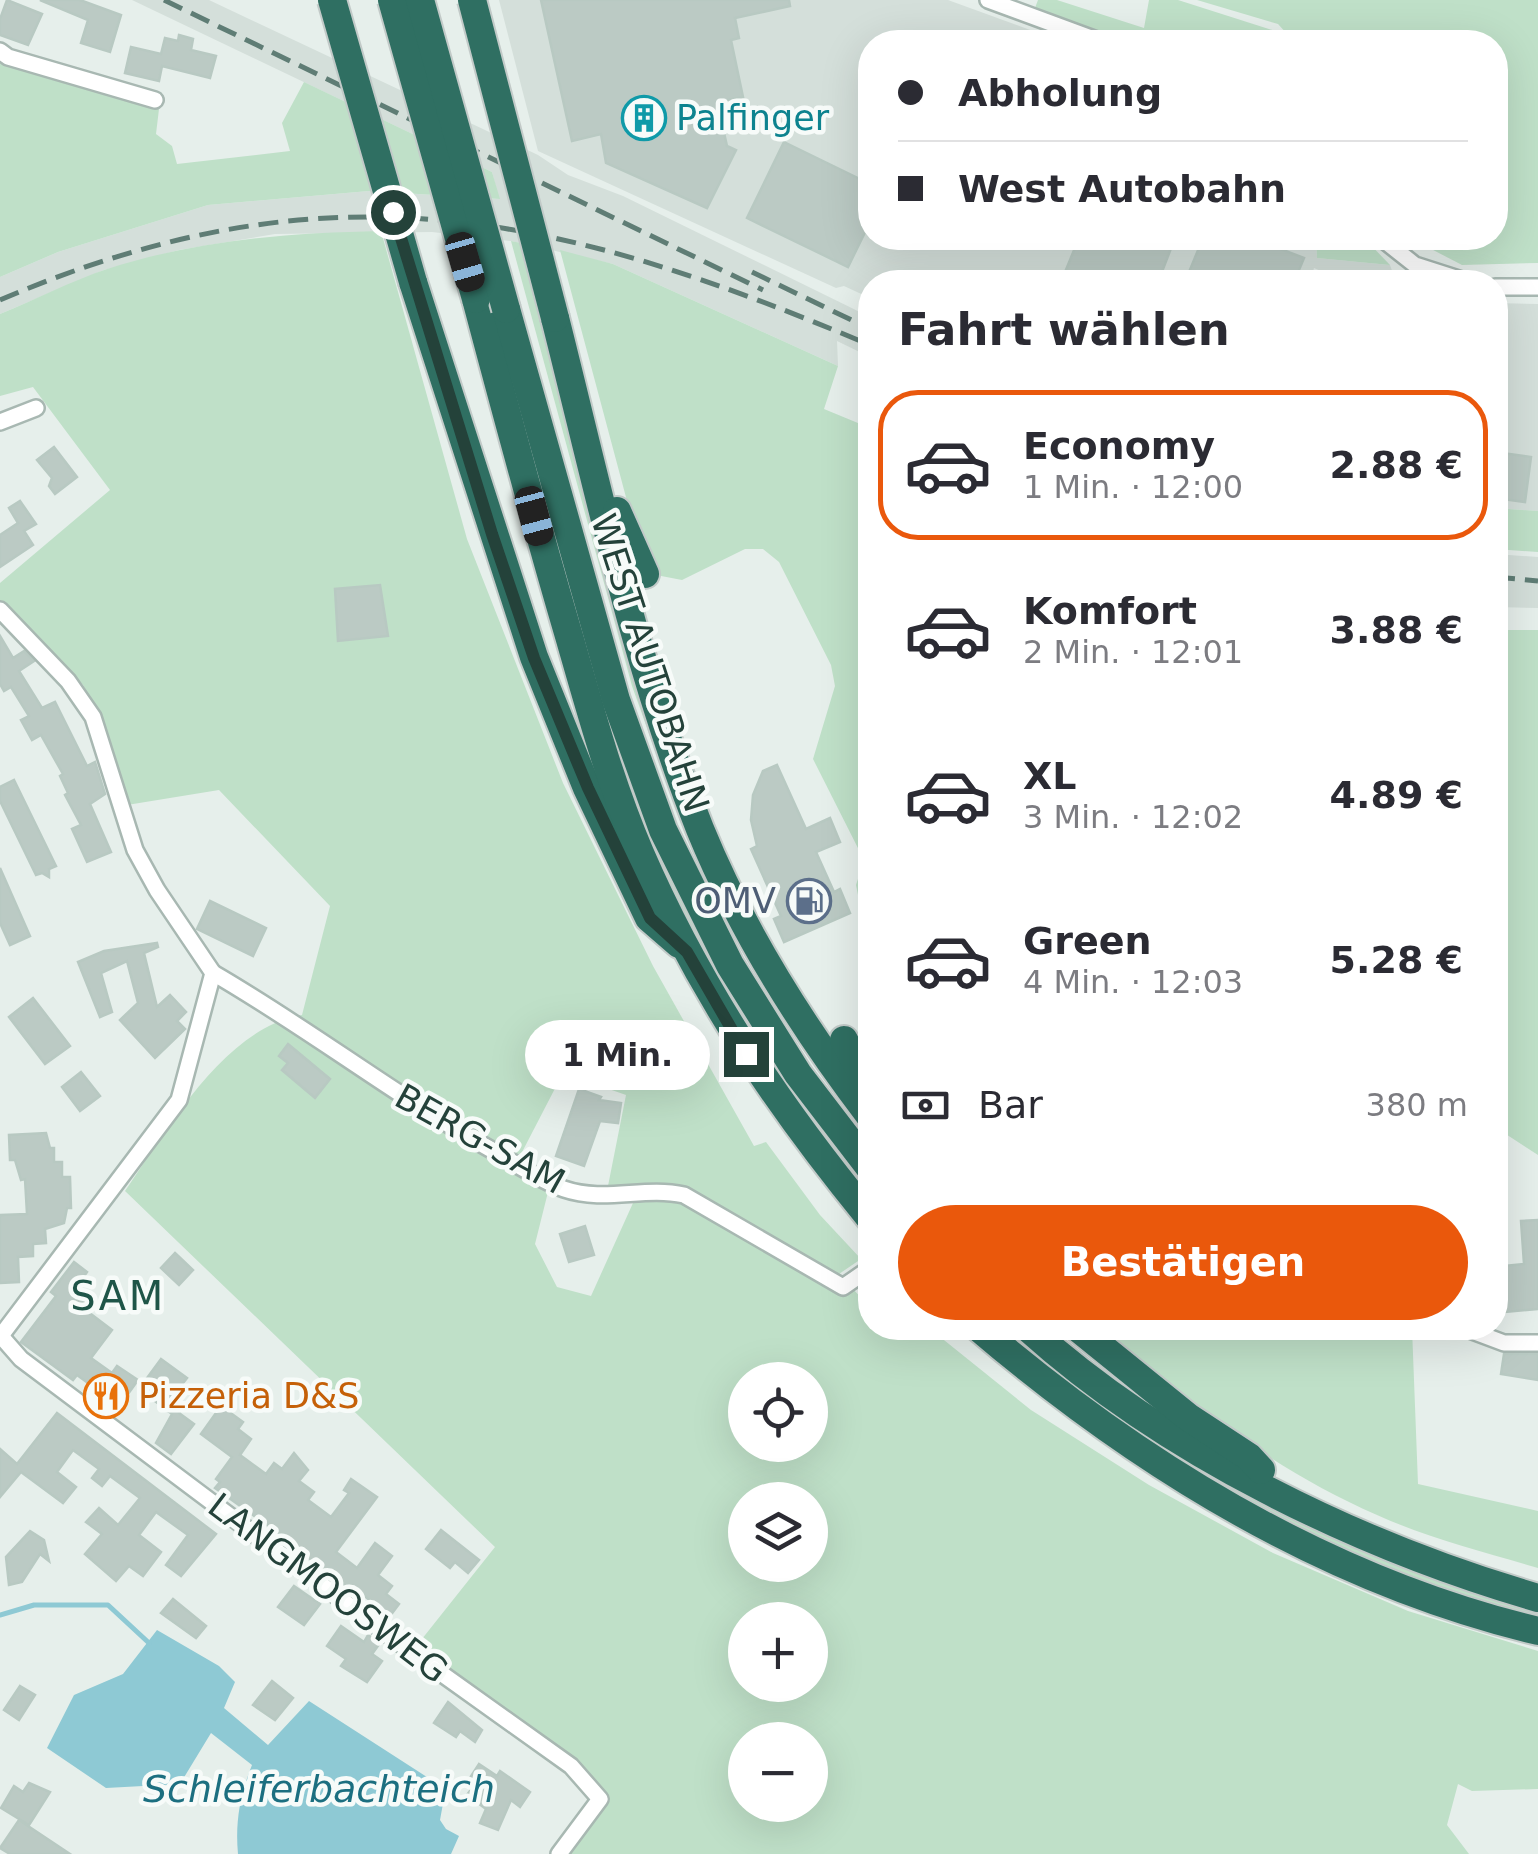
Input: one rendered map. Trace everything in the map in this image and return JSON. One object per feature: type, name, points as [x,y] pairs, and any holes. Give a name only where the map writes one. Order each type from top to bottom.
[{"type":"highway","points":[[332,0],[413,282],[534,658],[574,756],[650,918],[687,952]]},
{"type":"highway","name":"WEST AUTOBAHN","points":[[392,0],[606,762],[640,852],[687,952],[746,1054],[803,1136],[858,1203]]},
{"type":"highway","name":"WEST AUTOBAHN","points":[[420,0],[616,700],[663,830],[730,965],[798,1074],[858,1152]]},
{"type":"highway","points":[[472,0],[663,726],[701,831],[734,903],[785,994],[858,1099]]},
{"type":"highway","points":[[596,471],[626,528],[644,574]]},
{"type":"highway","points":[[844,1040],[858,1066]]},
{"type":"highway","points":[[994,1340],[1058,1395],[1151,1460],[1266,1526],[1383,1580],[1538,1631]]},
{"type":"highway","points":[[1042,1340],[1173,1436],[1289,1500],[1393,1548],[1538,1598]]},
{"type":"highway","points":[[1093,1340],[1188,1418],[1248,1458],[1289,1500]]},
{"type":"street","points":[[988,0],[1069,30]]},
{"type":"street","points":[[0,51],[8,57],[156,100]]},
{"type":"street","points":[[1396,250],[1415,265],[1431,270]]},
{"type":"street","points":[[1508,287],[1538,287]]},
{"type":"street","points":[[0,422],[36,408]]},
{"type":"street","points":[[0,610],[68,680],[93,717],[135,850],[157,890],[214,972],[179,1100],[0,1336]]},
{"type":"street","name":"BERG-SAM","points":[[214,972],[296,1021],[421,1110],[561,1188],[590,1196],[630,1197],[662,1190],[684,1195],[843,1287],[858,1277]]},
{"type":"street","name":"LANGMOOSWEG","points":[[0,1336],[20,1359],[570,1766],[600,1799],[559,1854]]},
{"type":"street","points":[[1496,1340],[1538,1343]]},
{"type":"shaded area","points":[[132,0],[209,0],[538,155],[568,175],[623,196],[858,311],[858,351],[837,341],[838,366],[613,264],[511,241],[432,232],[275,234],[179,250],[104,270],[0,314],[0,277],[58,252],[208,205],[369,191],[499,199],[492,172]]},
{"type":"shaded area","points":[[499,0],[948,0],[1030,30],[858,30],[858,250],[1317,250],[1317,258],[1390,265],[1392,270],[858,270],[858,292],[844,286],[836,288],[538,151]]},
{"type":"shaded area","points":[[1508,303],[1538,304],[1538,511],[1508,509]]},
{"type":"shaded area","points":[[1508,555],[1538,557],[1538,608],[1508,607]]},
{"type":"green space","points":[[1038,0],[1057,0],[1144,28],[1149,0],[1178,0],[1272,30],[1089,30],[1035,8]]},
{"type":"green space","points":[[1197,0],[1538,0],[1538,263],[1462,265],[1433,250],[1508,250],[1508,30],[1283,30],[1278,24]]},
{"type":"green space","points":[[0,60],[159,109],[156,134],[172,146],[177,164],[290,151],[282,123],[304,82],[492,172],[500,199],[369,191],[208,205],[58,252],[0,277]]},
{"type":"green space","points":[[381,231],[467,539],[563,783],[653,966],[754,1146],[766,1142],[820,1215],[858,1256],[858,1261],[839,1274],[858,1294],[858,1340],[944,1340],[1031,1410],[1149,1485],[1273,1553],[1408,1611],[1538,1651],[1538,1789],[1472,1791],[1458,1784],[1447,1825],[1469,1854],[566,1854],[606,1797],[414,1649],[495,1547],[125,1191],[179,1112],[223,1060],[274,1024],[302,1015],[330,906],[219,790],[127,805],[103,722],[83,685],[0,600],[0,583],[110,490],[33,387],[0,396],[0,314],[94,274],[141,259],[242,240]],"holes":[[[563,1073],[626,1095],[607,1191],[633,1203],[591,1296],[557,1287],[535,1244],[549,1188],[519,1158]]]},
{"type":"green space","points":[[511,241],[521,243],[638,685],[682,826],[632,686]]},
{"type":"green space","points":[[560,250],[613,264],[838,366],[824,409],[858,423],[858,848],[813,759],[835,686],[831,665],[779,562],[763,549],[745,549],[682,580],[656,575],[635,531]]},
{"type":"green space","points":[[1317,250],[1376,250],[1390,265],[1317,258]]},
{"type":"green space","points":[[1508,509],[1538,511],[1538,552],[1508,550]]},
{"type":"green space","points":[[548,518],[561,547],[615,737],[663,862],[741,1008],[802,1100],[858,1172],[858,1183],[756,1047],[685,923],[630,791],[586,656]]},
{"type":"green space","points":[[1508,630],[1538,630],[1538,1155],[1508,1135]]},
{"type":"green space","points":[[1012,1340],[1024,1340],[1097,1398],[1538,1609],[1538,1620],[1375,1564],[1278,1519],[1153,1445]]},
{"type":"green space","points":[[1111,1340],[1412,1340],[1418,1484],[1538,1511],[1538,1568],[1416,1531],[1338,1497],[1230,1431]]},
{"type":"water","name":"Schleiferbachteich","points":[[157,1630],[219,1666],[235,1682],[224,1708],[268,1745],[309,1701],[430,1779],[444,1798],[440,1820],[446,1829],[459,1836],[451,1854],[238,1854],[239,1809],[252,1765],[211,1733],[180,1784],[106,1788],[47,1748],[74,1695],[123,1674]]},
{"type":"building","points":[[7,0],[42,14],[28,45],[0,35],[0,19]]},
{"type":"building","points":[[40,0],[80,0],[121,15],[110,52],[81,43],[88,20]]},
{"type":"building","name":"Palfinger","points":[[541,0],[789,0],[790,6],[735,18],[739,38],[731,40],[743,97],[717,102],[727,146],[736,150],[707,208],[606,163],[601,134],[572,141]]},
{"type":"building","points":[[179,35],[193,39],[191,50],[216,56],[210,78],[162,66],[159,81],[125,73],[131,47],[161,54],[165,38],[178,41]]},
{"type":"building","points":[[784,142],[858,178],[858,247],[848,267],[747,218]]},
{"type":"building","points":[[1074,250],[1170,250],[1163,270],[1066,270]]},
{"type":"building","points":[[1198,250],[1283,250],[1304,258],[1299,270],[1190,270]]},
{"type":"building","points":[[54,447],[77,477],[55,494],[49,486],[52,478],[37,460]]},
{"type":"building","points":[[1508,454],[1531,457],[1525,502],[1508,500]]},
{"type":"building","points":[[20,501],[36,524],[24,531],[33,545],[0,567],[0,535],[18,523],[9,508]]},
{"type":"building","points":[[380,585],[388,636],[338,641],[335,589]]},
{"type":"building","points":[[0,636],[13,658],[24,651],[34,661],[19,671],[42,708],[55,702],[87,766],[95,762],[105,794],[90,804],[111,852],[87,862],[72,829],[81,825],[65,795],[68,793],[60,776],[63,774],[41,735],[32,740],[21,720],[29,716],[11,687],[4,691],[0,684]]},
{"type":"building","points":[[777,765],[806,829],[830,818],[840,842],[816,852],[834,892],[840,889],[850,913],[784,942],[774,919],[781,916],[751,849],[757,846],[751,820],[753,795],[763,771]]},
{"type":"building","points":[[14,780],[56,866],[49,869],[49,877],[36,875],[0,801],[0,787]]},
{"type":"building","points":[[0,868],[30,936],[10,945],[0,923]]},
{"type":"building","points":[[210,901],[266,928],[253,956],[197,929]]},
{"type":"building","points":[[157,943],[158,947],[144,953],[157,1007],[170,995],[186,1012],[177,1021],[185,1029],[155,1058],[120,1020],[138,1003],[127,961],[101,973],[112,1012],[100,1017],[78,962],[104,951]]},
{"type":"building","points":[[33,998],[70,1046],[45,1064],[9,1017]]},
{"type":"building","points":[[288,1044],[330,1079],[315,1098],[282,1070],[288,1063],[279,1056]]},
{"type":"building","points":[[81,1072],[100,1096],[80,1111],[62,1087]]},
{"type":"building","points":[[579,1089],[601,1097],[599,1100],[621,1103],[618,1123],[600,1121],[584,1166],[556,1156]]},
{"type":"building","points":[[46,1133],[50,1148],[54,1148],[54,1162],[62,1162],[62,1177],[70,1177],[71,1208],[67,1208],[64,1223],[45,1229],[46,1243],[33,1244],[33,1256],[18,1257],[19,1282],[0,1283],[0,1215],[27,1214],[25,1179],[21,1180],[15,1160],[10,1160],[9,1135]]},
{"type":"building","points":[[1538,1220],[1538,1309],[1508,1312],[1508,1266],[1524,1264],[1521,1221]]},
{"type":"building","points":[[585,1226],[594,1255],[569,1262],[560,1234]]},
{"type":"building","points":[[175,1253],[193,1270],[179,1285],[161,1268]]},
{"type":"building","points":[[74,1262],[87,1272],[77,1286],[92,1297],[83,1308],[112,1330],[91,1358],[112,1373],[117,1366],[138,1380],[128,1394],[123,1390],[110,1408],[95,1397],[99,1391],[77,1375],[73,1380],[21,1342],[56,1296],[51,1292]]},
{"type":"building","points":[[1504,1354],[1538,1354],[1538,1380],[1501,1374]]},
{"type":"building","points":[[161,1359],[187,1378],[173,1396],[185,1405],[179,1413],[194,1424],[171,1454],[156,1443],[172,1414],[139,1389]]},
{"type":"building","points":[[221,1406],[243,1422],[238,1429],[251,1439],[240,1455],[266,1474],[274,1463],[282,1469],[294,1453],[308,1470],[299,1481],[314,1492],[308,1500],[331,1517],[349,1493],[344,1490],[351,1479],[377,1497],[336,1552],[357,1568],[375,1543],[392,1556],[378,1575],[392,1586],[386,1594],[399,1604],[390,1616],[358,1591],[348,1590],[215,1488],[220,1482],[216,1479],[232,1457],[201,1434]]},
{"type":"building","points":[[57,1413],[216,1534],[181,1576],[166,1565],[188,1535],[156,1512],[139,1535],[161,1552],[143,1576],[129,1566],[116,1581],[85,1554],[102,1534],[86,1522],[99,1508],[118,1525],[140,1498],[110,1476],[102,1486],[92,1478],[99,1469],[73,1450],[57,1472],[76,1487],[63,1503],[21,1472],[0,1497],[0,1449],[17,1464]]},
{"type":"building","points":[[441,1530],[479,1560],[468,1573],[455,1562],[450,1568],[426,1549]]},
{"type":"building","points":[[30,1531],[44,1540],[49,1561],[40,1554],[22,1582],[9,1585],[6,1557]]},
{"type":"building","points":[[294,1586],[320,1604],[304,1625],[278,1607]]},
{"type":"building","points":[[173,1599],[206,1626],[196,1638],[161,1613]]},
{"type":"building","points":[[341,1626],[364,1642],[368,1635],[380,1643],[372,1654],[382,1661],[367,1682],[341,1666],[346,1659],[327,1646]]},
{"type":"building","points":[[272,1681],[293,1698],[275,1720],[253,1705]]},
{"type":"building","points":[[20,1686],[35,1695],[19,1720],[4,1710]]},
{"type":"building","points":[[448,1702],[482,1730],[475,1742],[460,1731],[456,1737],[434,1723]]},
{"type":"building","points":[[479,1764],[497,1776],[500,1771],[530,1792],[520,1807],[511,1800],[498,1830],[480,1823],[486,1809],[467,1795],[472,1788],[466,1784]]},
{"type":"building","points":[[29,1783],[50,1792],[29,1825],[1,1808],[14,1786],[23,1792]]},
{"type":"building","points":[[19,1820],[70,1854],[10,1854],[0,1848]]},
{"type":"waterway","points":[[0,1615],[34,1605],[108,1605],[149,1643]]},
{"type":"railway","points":[[164,0],[763,290]]},
{"type":"railway","points":[[0,300],[118,256],[229,229],[336,218],[439,220],[542,235],[647,262],[858,340]]},
{"type":"railway","points":[[752,272],[858,323]]},
{"type":"railway","points":[[1508,578],[1538,581]]},
{"type":"place","name":"Palfinger","points":[[644,118]]},
{"type":"place","name":"OMV","points":[[809,901]]},
{"type":"place","name":"Pizzeria D&S","points":[[106,1396]]},
{"type":"district","name":"SAM","points":[[118,1296]]},
{"type":"route","points":[[393,212],[492,534],[534,658],[588,788],[650,918],[687,952],[746,1054]]}]
